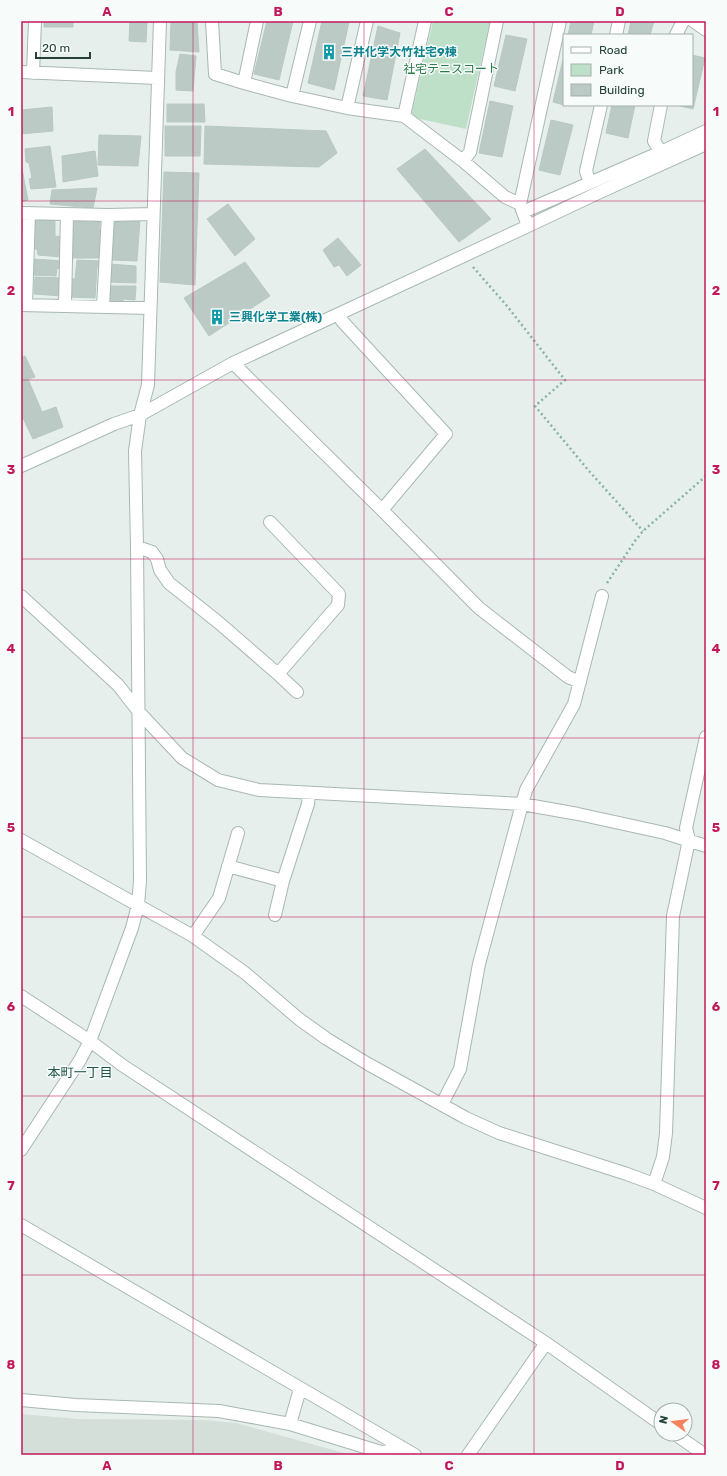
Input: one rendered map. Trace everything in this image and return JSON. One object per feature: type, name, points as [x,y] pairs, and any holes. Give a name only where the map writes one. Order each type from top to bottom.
[{"type":"street","points":[[33,73],[35,21]]},
{"type":"street","points":[[21,1150],[80,1060],[90,1040],[132,928],[138,905],[140,881],[139,712],[135,451],[140,415],[148,384],[160,21]]},
{"type":"street","points":[[212,21],[216,74],[292,96],[347,108],[404,116],[463,161],[505,197],[521,208]]},
{"type":"street","points":[[244,83],[258,21]]},
{"type":"street","points":[[292,96],[310,21]]},
{"type":"street","points":[[347,108],[367,21]]},
{"type":"street","points":[[404,116],[425,21]]},
{"type":"street","points":[[463,161],[470,152],[497,21]]},
{"type":"street","points":[[528,226],[521,208],[560,21]]},
{"type":"street","points":[[616,34],[619,21]]},
{"type":"street","points":[[676,34],[683,21]]},
{"type":"street","points":[[693,21],[706,30]]},
{"type":"street","points":[[21,72],[157,78]]},
{"type":"street","points":[[590,183],[586,171],[601,106]]},
{"type":"street","points":[[661,106],[654,141],[661,152]]},
{"type":"street","points":[[521,208],[590,183],[706,131]]},
{"type":"street","points":[[21,466],[114,424],[140,415],[233,363],[706,144]]},
{"type":"street","points":[[150,308],[24,305],[25,213],[108,215],[153,214]]},
{"type":"street","points":[[65,305],[67,214]]},
{"type":"street","points":[[103,307],[108,215]]},
{"type":"street","points":[[339,314],[342,321],[446,434],[382,510]]},
{"type":"street","points":[[233,363],[479,608],[568,677],[580,682]]},
{"type":"street","points":[[270,522],[339,594],[338,605],[278,674]]},
{"type":"street","points":[[137,547],[152,552],[157,559],[160,570],[169,583],[218,622],[298,692]]},
{"type":"street","points":[[21,596],[118,685],[139,712],[182,758],[218,780],[259,790],[522,804],[665,833],[706,846]]},
{"type":"street","points":[[442,1104],[460,1069],[479,964],[526,790],[574,704],[602,596]]},
{"type":"street","points":[[654,1184],[663,1156],[666,1133],[673,916],[689,840],[686,828],[706,737]]},
{"type":"street","points":[[274,915],[283,881],[308,804],[309,793]]},
{"type":"street","points":[[193,936],[219,898],[238,833]]},
{"type":"street","points":[[21,840],[193,936],[245,973],[299,1020],[327,1039],[368,1064],[466,1118],[499,1133],[600,1164],[654,1184],[706,1208]]},
{"type":"street","points":[[228,866],[283,881]]},
{"type":"street","points":[[21,996],[90,1040],[122,1065],[546,1343],[653,1418]]},
{"type":"street","points":[[21,1225],[415,1455]]},
{"type":"street","points":[[468,1455],[546,1343]]},
{"type":"street","points":[[290,1424],[300,1389]]},
{"type":"street","points":[[21,1400],[76,1405],[219,1411],[290,1424],[381,1452],[392,1450],[400,1446]]},
{"type":"street","points":[[686,1442],[705,1455]]},
{"type":"path","points":[[464,256],[507,306],[565,380],[535,406],[589,471],[643,531]]},
{"type":"path","points":[[602,596],[606,585],[643,531],[706,476]]},
{"type":"shaded area","points":[[21,1414],[78,1419],[203,1420],[236,1423],[351,1455],[21,1455]]},
{"type":"green space","name":"社宅テニスコート","points":[[433,21],[490,21],[466,129],[411,117]]},
{"type":"building","points":[[44,21],[73,21],[73,27],[44,27]]},
{"type":"building","points":[[130,21],[147,21],[146,42],[129,41]]},
{"type":"building","points":[[171,21],[197,21],[199,52],[170,50]]},
{"type":"building","points":[[267,21],[293,21],[279,80],[254,74]]},
{"type":"building","name":"三井化学大竹社宅9棟","points":[[322,21],[349,22],[334,90],[308,83]]},
{"type":"building","points":[[571,21],[594,21],[591,34],[568,34]]},
{"type":"building","points":[[631,21],[654,21],[650,34],[628,34]]},
{"type":"building","points":[[378,26],[400,33],[387,100],[363,96]]},
{"type":"building","points":[[506,35],[527,39],[515,91],[494,86]]},
{"type":"building","points":[[180,54],[196,56],[193,91],[176,90],[176,72]]},
{"type":"building","points":[[693,55],[705,58],[693,109],[680,106],[693,106]]},
{"type":"building","points":[[563,59],[563,105],[553,102]]},
{"type":"building","points":[[490,101],[513,106],[502,157],[479,153]]},
{"type":"building","points":[[167,104],[204,104],[205,122],[167,122]]},
{"type":"building","points":[[612,106],[635,106],[628,138],[606,133]]},
{"type":"building","points":[[52,107],[53,131],[21,134],[21,110]]},
{"type":"building","points":[[551,120],[573,125],[560,175],[539,170]]},
{"type":"building","points":[[165,126],[201,126],[200,156],[165,156]]},
{"type":"building","points":[[205,126],[326,131],[337,153],[319,167],[204,164]]},
{"type":"building","points":[[99,135],[141,136],[138,166],[98,165]]},
{"type":"building","points":[[50,146],[56,187],[31,189],[29,179],[32,178],[29,163],[26,162],[25,149]]},
{"type":"building","points":[[425,149],[491,219],[459,242],[397,169]]},
{"type":"building","points":[[95,151],[98,176],[63,182],[62,156]]},
{"type":"building","points":[[21,164],[28,200],[21,202]]},
{"type":"building","points":[[164,172],[199,173],[195,285],[160,282]]},
{"type":"building","points":[[97,188],[93,208],[50,204],[52,190]]},
{"type":"building","points":[[228,204],[255,239],[235,256],[207,219]]},
{"type":"building","points":[[32,217],[55,220],[55,236],[63,237],[61,257],[38,255],[37,249],[32,249]]},
{"type":"building","points":[[72,219],[100,221],[99,230],[105,230],[101,258],[72,258]]},
{"type":"building","points":[[115,219],[140,220],[137,261],[112,260]]},
{"type":"building","points":[[338,238],[361,265],[347,276],[339,265],[334,267],[323,250]]},
{"type":"building","points":[[33,259],[63,261],[62,269],[57,268],[56,276],[32,275]]},
{"type":"building","points":[[77,260],[100,261],[99,267],[97,267],[95,298],[69,297],[70,279],[75,279]]},
{"type":"building","name":"三興化学工業(株)","points":[[245,262],[270,296],[209,336],[184,298]]},
{"type":"building","points":[[109,264],[136,266],[136,283],[109,282]]},
{"type":"building","points":[[35,277],[63,278],[62,296],[34,294]]},
{"type":"building","points":[[110,286],[136,286],[135,300],[123,299],[123,302],[109,302]]},
{"type":"building","points":[[25,356],[35,377],[28,379],[42,412],[56,407],[63,427],[33,439],[21,414],[21,357]]},
{"type":"place","name":"三井化学大竹社宅9棟","points":[[329,52]]},
{"type":"place","name":"三興化学工業(株)","points":[[217,317]]},
{"type":"district","name":"本町一丁目","points":[[80,1072]]}]
